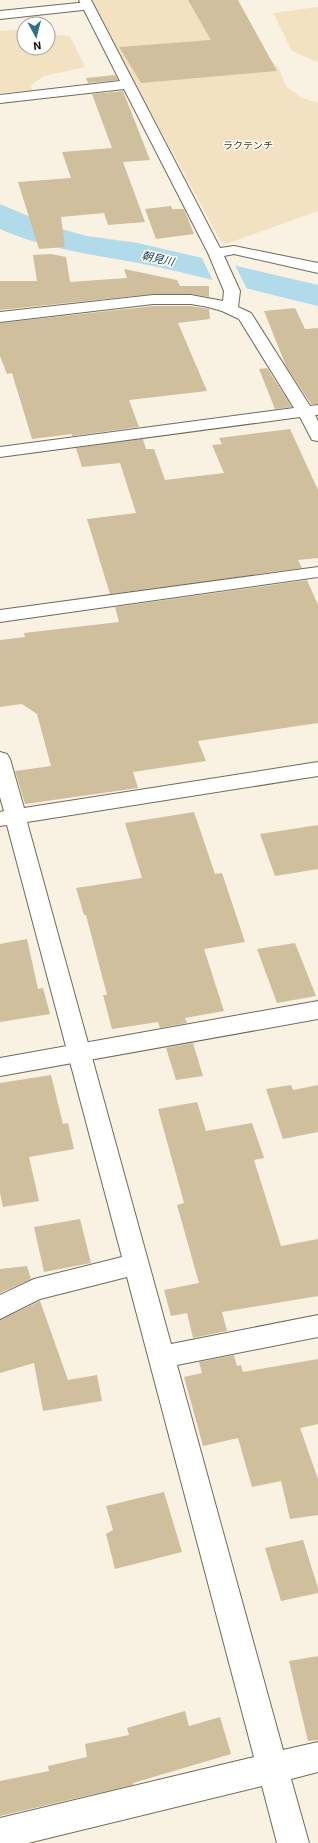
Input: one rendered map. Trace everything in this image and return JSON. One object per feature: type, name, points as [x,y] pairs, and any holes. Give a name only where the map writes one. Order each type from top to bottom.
[{"type":"street","points":[[0,15],[86,3],[129,84],[214,252],[232,291],[230,307]]},
{"type":"street","points":[[0,99],[129,84]]},
{"type":"street","points":[[214,252],[234,250],[318,268]]},
{"type":"street","points":[[294,263],[318,255]]},
{"type":"street","points":[[0,317],[157,298],[184,298],[213,302],[230,307],[245,316],[312,411],[318,436]]},
{"type":"street","points":[[0,452],[312,411]]},
{"type":"street","points":[[0,616],[318,572]]},
{"type":"street","points":[[0,759],[8,818],[79,1052],[293,1843]]},
{"type":"street","points":[[8,818],[318,769]]},
{"type":"street","points":[[0,1066],[318,1010]]},
{"type":"street","points":[[0,1308],[34,1290],[137,1264]]},
{"type":"street","points":[[162,1357],[318,1326]]},
{"type":"street","points":[[0,1834],[318,1757]]},
{"type":"green space","name":"ラクテンチ","points":[[90,0],[234,0],[257,44],[279,69],[286,86],[300,97],[318,103],[318,211],[226,244],[220,240]]},
{"type":"green space","points":[[318,7],[318,62],[292,51],[273,13]]},
{"type":"green space","points":[[16,30],[16,56],[56,56],[56,35],[70,36],[85,67],[44,76],[31,85],[32,90],[0,93],[0,31]]},
{"type":"water","name":"朝見川","points":[[0,204],[54,227],[87,236],[138,243],[318,285],[318,306],[134,262],[75,252],[37,243],[0,229]]},
{"type":"pier","points":[[201,256],[234,263],[248,291],[214,283]]},
{"type":"building","points":[[188,0],[238,0],[277,71],[141,83],[119,47],[211,40]]},
{"type":"building","points":[[115,75],[118,80],[88,83],[86,78]]},
{"type":"building","points":[[123,91],[150,160],[123,162],[145,222],[108,225],[104,213],[61,217],[65,247],[39,249],[18,182],[71,178],[62,152],[112,148],[92,94]]},
{"type":"building","points":[[171,206],[172,209],[184,209],[194,234],[156,239],[145,209]]},
{"type":"building","points":[[51,254],[66,257],[70,282],[127,278],[124,269],[177,280],[180,286],[209,286],[209,297],[191,294],[153,294],[0,310],[0,281],[37,281],[33,255]]},
{"type":"building","points":[[153,306],[191,306],[209,309],[210,319],[178,323],[207,391],[129,400],[139,427],[72,436],[72,434],[32,439],[12,373],[7,374],[0,356],[0,323]]},
{"type":"building","points":[[295,308],[305,329],[318,328],[318,404],[311,404],[286,366],[264,311]]},
{"type":"building","points":[[267,368],[292,407],[275,409],[259,369]]},
{"type":"building","points":[[290,429],[318,490],[318,558],[298,560],[302,568],[110,594],[87,519],[136,513],[120,463],[82,467],[76,448],[143,439],[146,449],[154,449],[165,480],[224,473],[212,445],[222,444],[219,438]]},
{"type":"building","points":[[307,580],[318,605],[318,723],[198,741],[206,761],[133,772],[138,788],[25,804],[15,771],[51,766],[37,714],[22,704],[0,707],[0,640],[25,637],[24,633],[119,622],[115,607]]},
{"type":"building","points":[[194,812],[215,874],[222,873],[245,942],[204,949],[224,1011],[185,1018],[187,1023],[160,1028],[158,1022],[112,1029],[103,995],[107,995],[86,915],[84,915],[76,888],[142,878],[125,823]]},
{"type":"building","points":[[318,825],[318,869],[275,876],[260,834]]},
{"type":"building","points":[[27,939],[38,989],[43,988],[50,1014],[0,1022],[0,944]]},
{"type":"building","points":[[295,943],[316,996],[277,1003],[257,949]]},
{"type":"building","points":[[193,1043],[203,1076],[176,1080],[166,1048]]},
{"type":"building","points":[[51,1075],[63,1124],[68,1123],[74,1149],[29,1157],[39,1201],[3,1207],[0,1193],[0,1083]]},
{"type":"building","points":[[291,1085],[293,1090],[318,1085],[318,1132],[283,1139],[266,1089]]},
{"type":"building","points":[[197,1102],[206,1131],[252,1123],[264,1158],[254,1160],[281,1246],[318,1239],[318,1296],[222,1312],[227,1331],[193,1338],[187,1313],[171,1316],[164,1290],[199,1283],[177,1205],[184,1203],[158,1109]]},
{"type":"building","points":[[80,1219],[91,1263],[44,1272],[34,1227]]},
{"type":"building","points":[[27,1266],[31,1279],[0,1293],[0,1269]]},
{"type":"building","points":[[40,1301],[68,1380],[97,1375],[102,1401],[43,1411],[34,1363],[0,1373],[0,1320]]},
{"type":"building","points":[[234,1355],[237,1366],[241,1365],[243,1372],[318,1359],[318,1424],[300,1428],[318,1479],[318,1515],[290,1519],[281,1481],[252,1487],[238,1438],[203,1446],[184,1377],[202,1373],[199,1362]]},
{"type":"building","points":[[164,1492],[182,1552],[115,1569],[106,1534],[113,1530],[106,1506]]},
{"type":"building","points":[[303,1540],[318,1588],[318,1593],[281,1601],[265,1548]]},
{"type":"building","points":[[318,1656],[318,1740],[308,1741],[289,1661]]},
{"type":"building","points":[[185,1711],[189,1726],[220,1717],[231,1754],[133,1783],[133,1785],[0,1816],[0,1781],[49,1771],[48,1766],[87,1757],[85,1744],[129,1735],[127,1728]]}]
